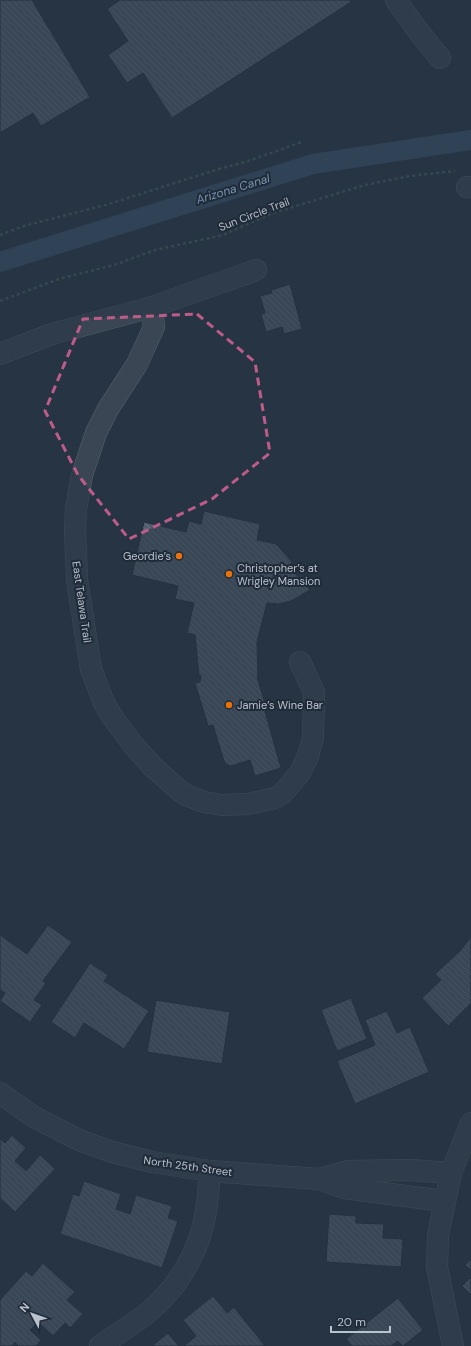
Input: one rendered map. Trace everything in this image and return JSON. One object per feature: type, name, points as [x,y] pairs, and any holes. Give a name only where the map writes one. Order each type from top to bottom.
[{"type":"street","points":[[396,0],[418,31],[440,58]]},
{"type":"street","points":[[0,354],[52,334],[152,307],[256,270]]},
{"type":"street","name":"East Telawa Trail","points":[[152,307],[154,327],[137,364],[108,409],[96,433],[82,475],[76,509],[75,534],[77,580],[91,669],[102,697],[113,718],[134,746],[172,785],[186,795],[204,802],[222,805],[248,804],[275,798],[283,793],[300,773],[308,756],[313,738],[314,692],[300,662]]},
{"type":"street","name":"North 25th Street","points":[[0,1093],[34,1117],[79,1140],[112,1152],[152,1162],[210,1171],[319,1179],[344,1188],[444,1201]]},
{"type":"street","points":[[453,1346],[437,1267],[438,1235],[451,1172],[471,1123]]},
{"type":"street","name":"North 25th Street","points":[[319,1179],[348,1172],[410,1170],[451,1172]]},
{"type":"street","points":[[100,1346],[150,1311],[169,1293],[185,1270],[195,1249],[205,1212],[210,1171]]},
{"type":"path","points":[[0,235],[24,226],[109,204],[245,162],[302,142]]},
{"type":"path","name":"Sun Circle Trail","points":[[0,301],[59,279],[114,264],[155,250],[223,235],[273,213],[365,185],[410,176],[465,181]]},
{"type":"highlighted area","points":[[197,314],[255,362],[270,453],[212,499],[129,539],[78,475],[45,411],[83,319]]},
{"type":"building","points":[[0,0],[32,0],[90,97],[41,126],[33,113],[0,133]]},
{"type":"building","points":[[120,0],[350,0],[351,2],[172,118],[143,73],[127,83],[108,55],[128,41],[107,9]]},
{"type":"building","points":[[290,284],[302,329],[284,334],[282,327],[266,332],[261,314],[265,313],[260,296],[272,293],[271,290]]},
{"type":"building","points":[[204,511],[260,524],[257,540],[276,544],[292,562],[289,566],[310,590],[291,601],[279,604],[267,603],[257,642],[257,677],[281,768],[255,776],[250,760],[231,766],[226,764],[213,725],[208,726],[195,683],[200,682],[201,675],[199,676],[195,635],[187,633],[194,603],[175,599],[178,586],[132,575],[144,522],[186,532],[189,521],[201,524]]},
{"type":"building","points":[[48,925],[72,942],[43,981],[46,983],[34,1000],[42,1005],[30,1022],[0,1001],[5,993],[0,990],[0,935],[27,954]]},
{"type":"building","points":[[471,937],[471,1003],[448,1026],[422,998],[441,980],[435,974],[460,951]]},
{"type":"building","points":[[90,963],[108,975],[104,981],[149,1011],[124,1049],[84,1023],[75,1038],[51,1022]]},
{"type":"building","points":[[351,998],[367,1039],[337,1051],[321,1010]]},
{"type":"building","points":[[156,1000],[230,1012],[222,1064],[147,1052]]},
{"type":"building","points":[[387,1011],[397,1033],[410,1027],[429,1072],[355,1104],[337,1061],[375,1045],[365,1020]]},
{"type":"building","points":[[12,1135],[26,1148],[15,1161],[26,1171],[40,1155],[55,1169],[15,1212],[0,1198],[0,1139],[5,1143]]},
{"type":"building","points":[[84,1181],[121,1194],[116,1209],[130,1214],[136,1195],[172,1206],[168,1218],[178,1221],[162,1268],[60,1234],[73,1194],[79,1196]]},
{"type":"building","points":[[329,1214],[356,1216],[356,1223],[384,1224],[383,1238],[403,1239],[401,1267],[326,1262]]},
{"type":"building","points":[[471,1259],[471,1270],[465,1265]]},
{"type":"building","points":[[43,1263],[75,1292],[67,1300],[83,1314],[70,1328],[65,1323],[53,1336],[38,1322],[30,1330],[41,1340],[36,1346],[19,1346],[15,1342],[12,1346],[0,1346],[0,1300],[26,1271],[32,1276]]},
{"type":"building","points":[[471,1277],[471,1295],[462,1286]]},
{"type":"building","points":[[213,1296],[227,1313],[234,1307],[265,1346],[184,1346],[196,1336],[183,1320]]},
{"type":"building","points":[[398,1298],[423,1330],[403,1346],[398,1341],[391,1346],[352,1346],[346,1339]]},
{"type":"building","points":[[168,1333],[179,1346],[152,1346]]},
{"type":"waterway","name":"Arizona Canal","points":[[0,262],[313,164],[471,140]]},
{"type":"place","name":"Geordie’s","points":[[179,556]]},
{"type":"place","name":"Christopher’s at Wrigley Mansion","points":[[229,574]]},
{"type":"place","name":"Jamie’s Wine Bar","points":[[229,705]]}]
